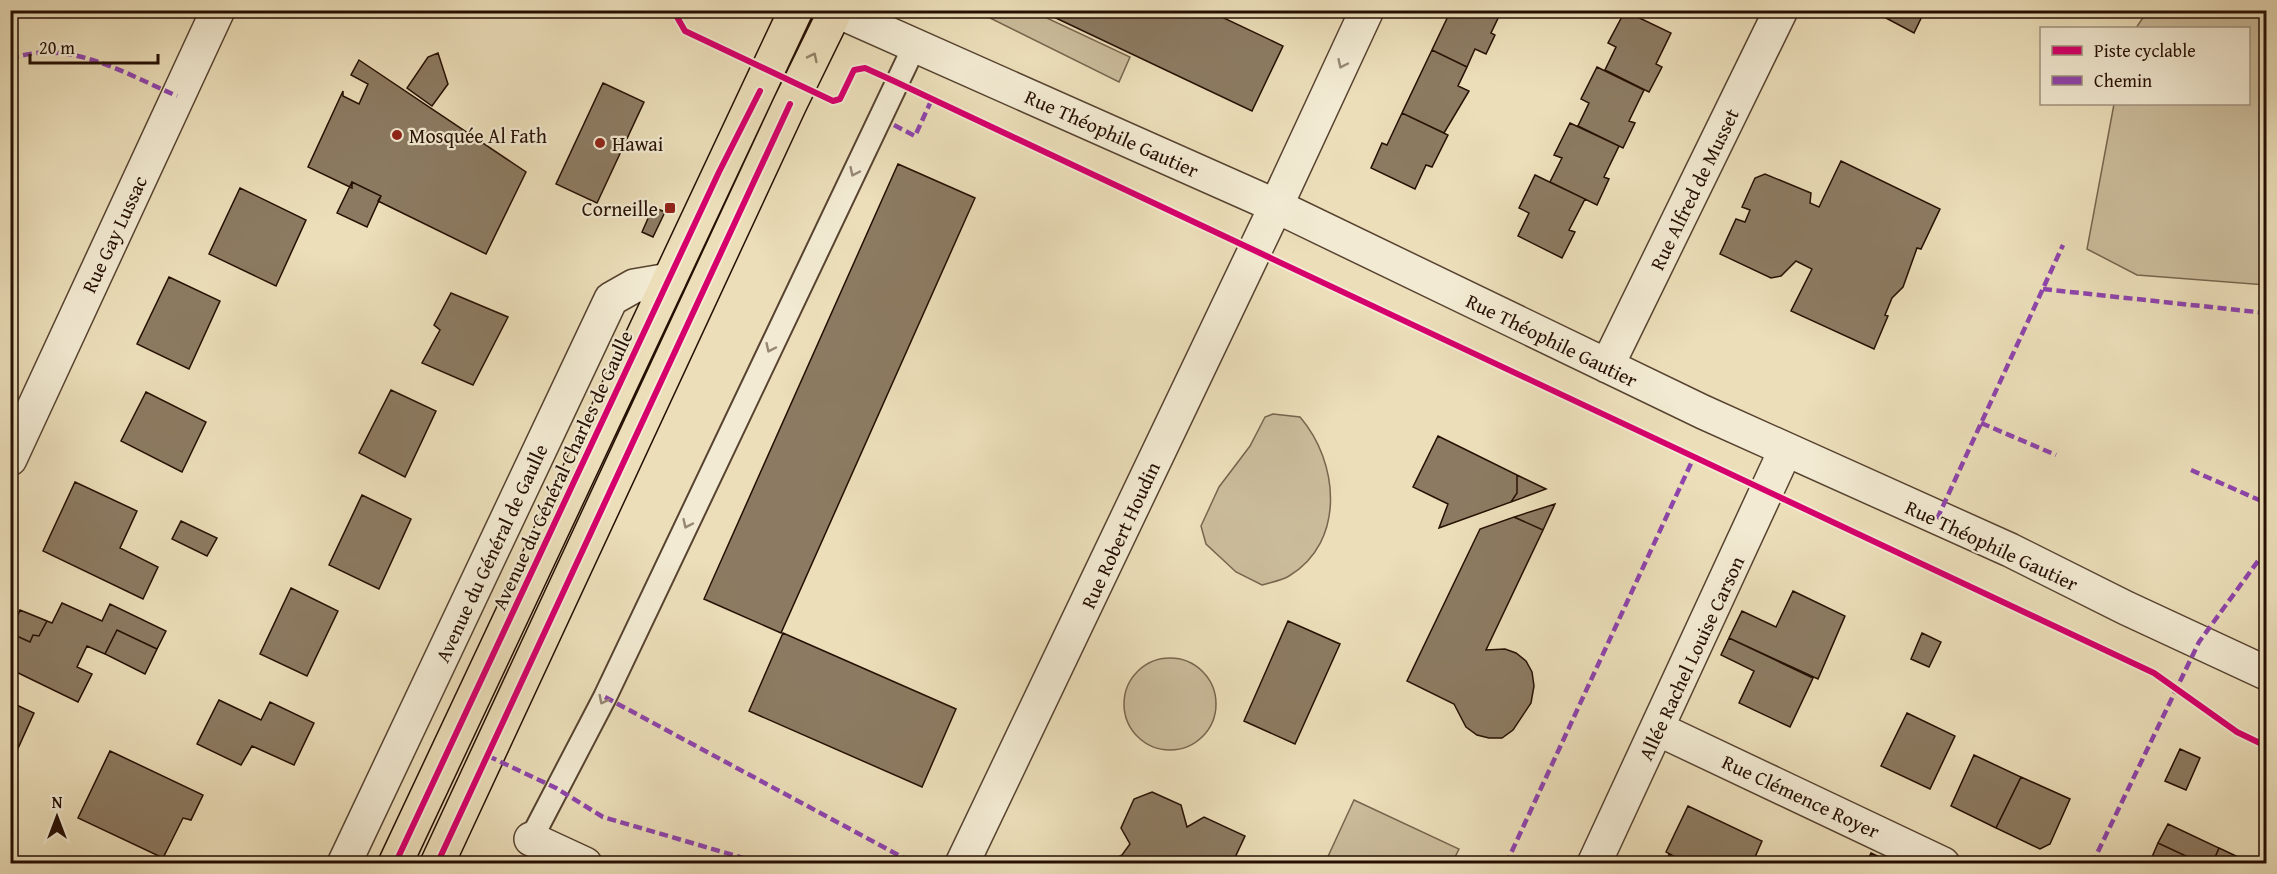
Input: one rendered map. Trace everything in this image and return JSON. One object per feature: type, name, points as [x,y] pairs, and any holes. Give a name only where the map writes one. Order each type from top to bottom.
[{"type":"main road","name":"Avenue du Général Charles de Gaulle","points":[[395,864],[796,10]]},
{"type":"main road","points":[[437,864],[790,104],[836,11]]},
{"type":"street","name":"Rue Gay Lussac","points":[[10,459],[218,10]]},
{"type":"street","name":"Rue Robert Houdin","points":[[962,864],[1367,10]]},
{"type":"street","name":"Rue Alfred de Musset","points":[[1607,366],[1781,10]]},
{"type":"street","name":"Rue Théophile Gautier","points":[[836,11],[1276,206],[1785,451],[2010,550],[2126,608],[2266,673]]},
{"type":"street","name":"Avenue du Général de Gaulle","points":[[344,864],[611,299],[634,285],[669,280]]},
{"type":"street","name":"Allée Rachel Louise Carson","points":[[1594,864],[1659,729],[1785,451]]},
{"type":"street","name":"Rue Clémence Royer","points":[[1659,729],[1943,864]]},
{"type":"street","points":[[531,839],[585,864]]},
{"type":"lane","points":[[531,839],[605,697],[915,45]]},
{"type":"shaded area","points":[[2148,10],[2266,11],[2266,285],[2137,275],[2087,249],[2114,105],[2250,105],[2250,27],[2137,27]]},
{"type":"shaded area","points":[[976,11],[1032,11],[1130,57],[1119,82]]},
{"type":"shaded area","points":[[1273,414],[1300,417],[1313,435],[1323,456],[1329,478],[1330,501],[1328,523],[1320,543],[1307,561],[1286,578],[1262,585],[1236,572],[1206,544],[1201,526],[1219,487],[1250,446],[1265,417]]},
{"type":"shaded area","points":[[1161,658],[1179,658],[1196,665],[1209,678],[1216,695],[1216,713],[1209,730],[1196,743],[1179,750],[1161,750],[1144,743],[1131,730],[1124,713],[1124,695],[1131,678],[1144,665]]},
{"type":"shaded area","points":[[1354,800],[1459,849],[1452,863],[1325,863]]},
{"type":"building","points":[[1039,10],[1207,10],[1283,46],[1252,111]]},
{"type":"building","points":[[1451,10],[1502,10],[1491,33],[1495,35],[1486,54],[1475,49],[1467,67],[1432,50]]},
{"type":"building","points":[[1871,10],[1925,10],[1914,33]]},
{"type":"building","points":[[1625,11],[1671,33],[1656,64],[1662,67],[1649,92],[1605,70],[1616,47],[1608,43]]},
{"type":"building","points":[[1432,50],[1467,67],[1458,86],[1469,91],[1444,133],[1402,113]]},
{"type":"building","points":[[438,53],[448,84],[432,106],[407,88],[428,57]]},
{"type":"building","name":"Mosquée Al Fath","points":[[359,60],[526,172],[486,254],[378,201],[381,196],[352,182],[352,188],[308,167],[343,91],[343,96],[359,104],[368,84],[351,75]]},
{"type":"building","points":[[1597,67],[1644,90],[1629,121],[1635,123],[1623,148],[1578,126],[1589,103],[1581,99]]},
{"type":"building","name":"Hawai","points":[[603,83],[644,102],[597,203],[556,184]]},
{"type":"building","points":[[1402,113],[1448,135],[1432,167],[1426,165],[1415,189],[1371,168],[1382,143],[1387,145]]},
{"type":"building","points":[[1570,123],[1619,146],[1604,177],[1609,179],[1597,205],[1550,182],[1562,158],[1554,155]]},
{"type":"building","points":[[1841,161],[1940,209],[1921,249],[1917,248],[1903,287],[1892,298],[1885,315],[1888,316],[1874,349],[1791,311],[1812,269],[1796,261],[1781,276],[1771,278],[1720,254],[1736,219],[1745,222],[1750,210],[1742,207],[1755,178],[1765,174],[1811,193],[1810,203],[1819,207]]},
{"type":"building","points":[[898,164],[975,198],[781,633],[704,599]]},
{"type":"building","points":[[1535,175],[1585,199],[1569,230],[1575,232],[1562,258],[1518,236],[1529,213],[1519,208]]},
{"type":"building","points":[[352,182],[381,196],[367,227],[337,213]]},
{"type":"building","points":[[240,188],[306,220],[276,286],[209,254]]},
{"type":"building","points":[[653,207],[665,212],[653,237],[642,232]]},
{"type":"building","points":[[169,277],[220,301],[189,369],[137,344]]},
{"type":"building","points":[[451,293],[508,317],[473,385],[422,363],[440,330],[434,325]]},
{"type":"building","points":[[391,390],[436,411],[405,477],[359,453]]},
{"type":"building","points":[[146,392],[206,422],[182,472],[121,441]]},
{"type":"building","points":[[1438,436],[1517,475],[1517,493],[1511,502],[1439,528],[1448,504],[1413,487]]},
{"type":"building","points":[[1517,475],[1546,489],[1511,502],[1517,493]]},
{"type":"building","points":[[75,482],[137,511],[120,548],[158,567],[143,599],[43,551]]},
{"type":"building","points":[[362,495],[411,519],[379,589],[329,565]]},
{"type":"building","points":[[1555,504],[1543,530],[1514,517]]},
{"type":"building","points":[[1514,517],[1543,530],[1486,650],[1505,649],[1516,653],[1526,661],[1532,672],[1534,686],[1531,703],[1513,730],[1502,738],[1489,738],[1477,735],[1466,727],[1454,704],[1407,681],[1480,529]]},
{"type":"building","points":[[181,521],[217,538],[207,556],[172,539]]},
{"type":"building","points":[[291,588],[338,611],[307,676],[260,654]]},
{"type":"building","points":[[1793,591],[1845,616],[1818,679],[1729,638],[1742,611],[1776,627]]},
{"type":"building","points":[[62,603],[102,621],[110,604],[166,631],[157,649],[117,630],[105,654],[87,646],[77,667],[92,674],[78,702],[10,669],[10,633],[30,642],[33,635],[39,636],[47,621],[52,623]]},
{"type":"building","points":[[20,610],[47,621],[39,636],[33,635],[30,642],[10,633]]},
{"type":"building","points":[[1288,621],[1340,644],[1295,744],[1244,721]]},
{"type":"building","points":[[117,630],[157,649],[145,674],[105,654]]},
{"type":"building","points":[[783,633],[956,709],[922,787],[749,711]]},
{"type":"building","points":[[1922,633],[1941,642],[1929,667],[1911,659]]},
{"type":"building","points":[[1729,638],[1813,678],[1790,727],[1739,703],[1754,671],[1721,655]]},
{"type":"building","points":[[219,700],[261,720],[270,702],[314,723],[294,765],[252,746],[241,765],[197,744]]},
{"type":"building","points":[[10,702],[34,713],[10,766]]},
{"type":"building","points":[[1907,713],[1955,736],[1930,789],[1881,766]]},
{"type":"building","points":[[2180,749],[2200,758],[2186,790],[2165,781]]},
{"type":"building","points":[[110,751],[203,795],[191,820],[183,818],[163,858],[78,818]]},
{"type":"building","points":[[1974,755],[2021,777],[1996,828],[1951,806]]},
{"type":"building","points":[[2021,777],[2070,799],[2050,844],[2040,849],[1996,828]]},
{"type":"building","points":[[1152,792],[1181,805],[1187,827],[1204,817],[1245,836],[1232,864],[1104,864],[1122,855],[1130,844],[1121,828],[1134,799]]},
{"type":"building","points":[[1688,806],[1762,841],[1752,864],[1688,864],[1666,852]]},
{"type":"building","points":[[2168,824],[2219,848],[2212,864],[2203,864],[2158,843]]},
{"type":"building","points":[[2158,843],[2203,864],[2149,864]]},
{"type":"building","points":[[2219,848],[2253,864],[2212,864]]},
{"type":"building","points":[[1871,853],[1894,864],[1866,864]]},
{"type":"building","points":[[1669,854],[1688,864],[1665,864]]},
{"type":"marked path","points":[[10,59],[32,54],[75,55],[116,69],[177,96]]},
{"type":"marked path","points":[[894,125],[915,136],[932,99],[937,101]]},
{"type":"marked path","points":[[1937,519],[2063,245]]},
{"type":"marked path","points":[[2043,289],[2266,313]]},
{"type":"marked path","points":[[1981,423],[2056,455]]},
{"type":"marked path","points":[[1506,864],[1694,457]]},
{"type":"marked path","points":[[2191,470],[2266,503]]},
{"type":"marked path","points":[[2092,864],[2199,642],[2266,550]]},
{"type":"marked path","points":[[605,697],[915,864]]},
{"type":"marked path","points":[[488,756],[556,788],[603,817],[764,864]]},
{"type":"cycle path","points":[[673,10],[685,31],[833,101],[840,99],[854,70],[865,68],[896,82],[2154,673],[2237,732],[2266,746]]},
{"type":"cycle path","points":[[395,864],[719,172],[760,91]]},
{"type":"cycle path","points":[[437,864],[790,104]]},
{"type":"place","name":"Mosquée Al Fath","points":[[397,135]]},
{"type":"place","name":"Hawai","points":[[600,143]]},
{"type":"place","name":"Corneille","points":[[670,208]]}]
